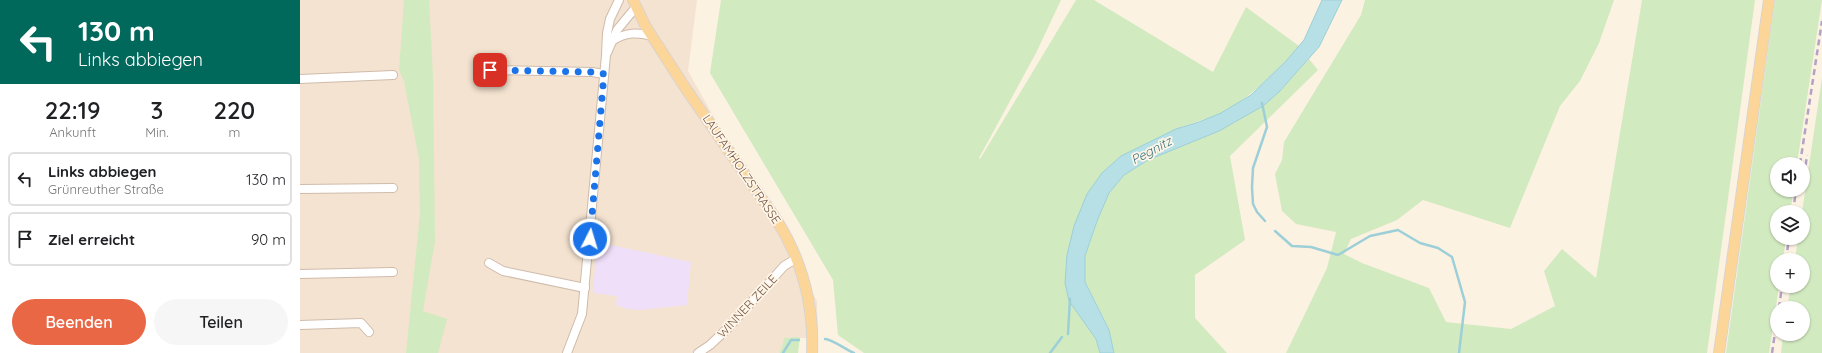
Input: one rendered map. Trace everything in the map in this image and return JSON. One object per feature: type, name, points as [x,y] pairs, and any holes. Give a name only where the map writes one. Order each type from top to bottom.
[{"type":"main road","points":[[1719,353],[1769,0]]},
{"type":"main road","name":"LAUFAMHOLZSTRASSE","points":[[634,3],[652,36],[725,146],[776,219],[797,258],[805,284],[810,308],[812,353]]},
{"type":"street","points":[[567,353],[582,314],[606,55],[605,46],[608,26],[619,0]]},
{"type":"street","points":[[606,55],[621,24],[634,3]]},
{"type":"street","points":[[612,41],[628,33],[638,33],[652,36]]},
{"type":"street","points":[[490,70],[592,72],[604,74]]},
{"type":"street","points":[[300,80],[393,75]]},
{"type":"street","points":[[300,189],[393,188]]},
{"type":"street","name":"WINNER ZEILE","points":[[698,353],[720,336],[784,266],[797,258]]},
{"type":"street","points":[[488,263],[503,271],[585,288]]},
{"type":"street","points":[[300,274],[393,272]]},
{"type":"street","points":[[300,326],[360,323],[369,332]]},
{"type":"shaded area","points":[[300,0],[697,0],[688,71],[817,301],[818,338],[784,338],[779,353],[300,353]]},
{"type":"shaded area","points":[[597,242],[691,262],[687,305],[640,310],[627,309],[616,305],[617,296],[593,293]]},
{"type":"green space","points":[[404,0],[429,0],[433,76],[435,241],[423,311],[447,319],[438,353],[406,353],[420,213],[419,159],[404,81],[399,70]]},
{"type":"green space","points":[[721,0],[1061,0],[1036,53],[979,158],[980,159],[1076,0],[1094,0],[1213,72],[1246,7],[1299,46],[1263,83],[1232,107],[1221,113],[1180,128],[1166,135],[1102,173],[1069,301],[1096,339],[1100,353],[864,353],[838,335],[833,280],[710,73]]},
{"type":"green space","points":[[1365,0],[1614,0],[1599,43],[1580,81],[1560,106],[1510,228],[1423,200],[1397,220],[1351,239],[1344,254],[1362,263],[1429,288],[1446,322],[1511,329],[1555,306],[1544,271],[1562,249],[1596,278],[1642,0],[1755,0],[1707,353],[1286,353],[1327,268],[1336,232],[1296,224],[1282,211],[1275,174],[1282,160],[1284,142],[1361,15]]},
{"type":"green space","points":[[1775,0],[1822,0],[1798,157],[1770,157],[1770,197],[1793,197],[1791,205],[1770,205],[1770,245],[1785,245],[1784,253],[1770,253],[1770,293],[1778,293],[1777,301],[1770,301],[1771,341],[1769,353],[1726,353]]},
{"type":"green space","points":[[1309,59],[1318,70],[1230,156],[1245,240],[1195,275],[1195,318],[1227,353],[1114,353],[1109,330],[1085,282],[1085,256],[1097,221],[1109,193],[1124,175],[1148,160],[1219,131],[1263,106],[1279,92]]},
{"type":"green space","points":[[1822,78],[1822,353],[1781,353],[1782,341],[1810,341],[1810,301],[1788,301],[1790,293],[1810,293],[1810,253],[1796,253],[1797,245],[1810,245],[1810,205],[1803,205],[1804,197],[1810,197],[1810,158]]},
{"type":"green space","points":[[800,337],[798,353],[779,353],[784,338]]},
{"type":"water","name":"Pegnitz","points":[[1322,0],[1342,0],[1319,47],[1279,92],[1263,106],[1219,131],[1148,160],[1124,175],[1109,193],[1097,221],[1085,256],[1085,282],[1109,330],[1114,353],[1100,353],[1096,339],[1069,301],[1065,283],[1067,255],[1074,226],[1087,194],[1102,173],[1121,156],[1176,129],[1221,113],[1251,95],[1286,61],[1304,40]]},
{"type":"waterway","points":[[1262,103],[1267,127],[1253,168],[1252,187],[1253,204],[1257,212],[1265,221]]},
{"type":"waterway","points":[[1275,231],[1292,246],[1311,247],[1338,255],[1370,236],[1398,230],[1420,243],[1438,248],[1452,257],[1465,302],[1459,353]]},
{"type":"waterway","points":[[1068,334],[1070,299]]},
{"type":"waterway","points":[[1050,353],[1062,337]]},
{"type":"waterway","points":[[825,339],[828,339],[854,353]]},
{"type":"waterway","points":[[783,353],[791,340],[799,340]]},
{"type":"railway","points":[[1801,157],[1822,21]]},
{"type":"railway","points":[[1794,205],[1795,197]]},
{"type":"railway","points":[[1787,253],[1788,245]]},
{"type":"railway","points":[[1780,301],[1781,293]]},
{"type":"railway","points":[[1772,353],[1774,341]]},
{"type":"route","points":[[490,70],[592,72],[604,74],[590,239]]}]
